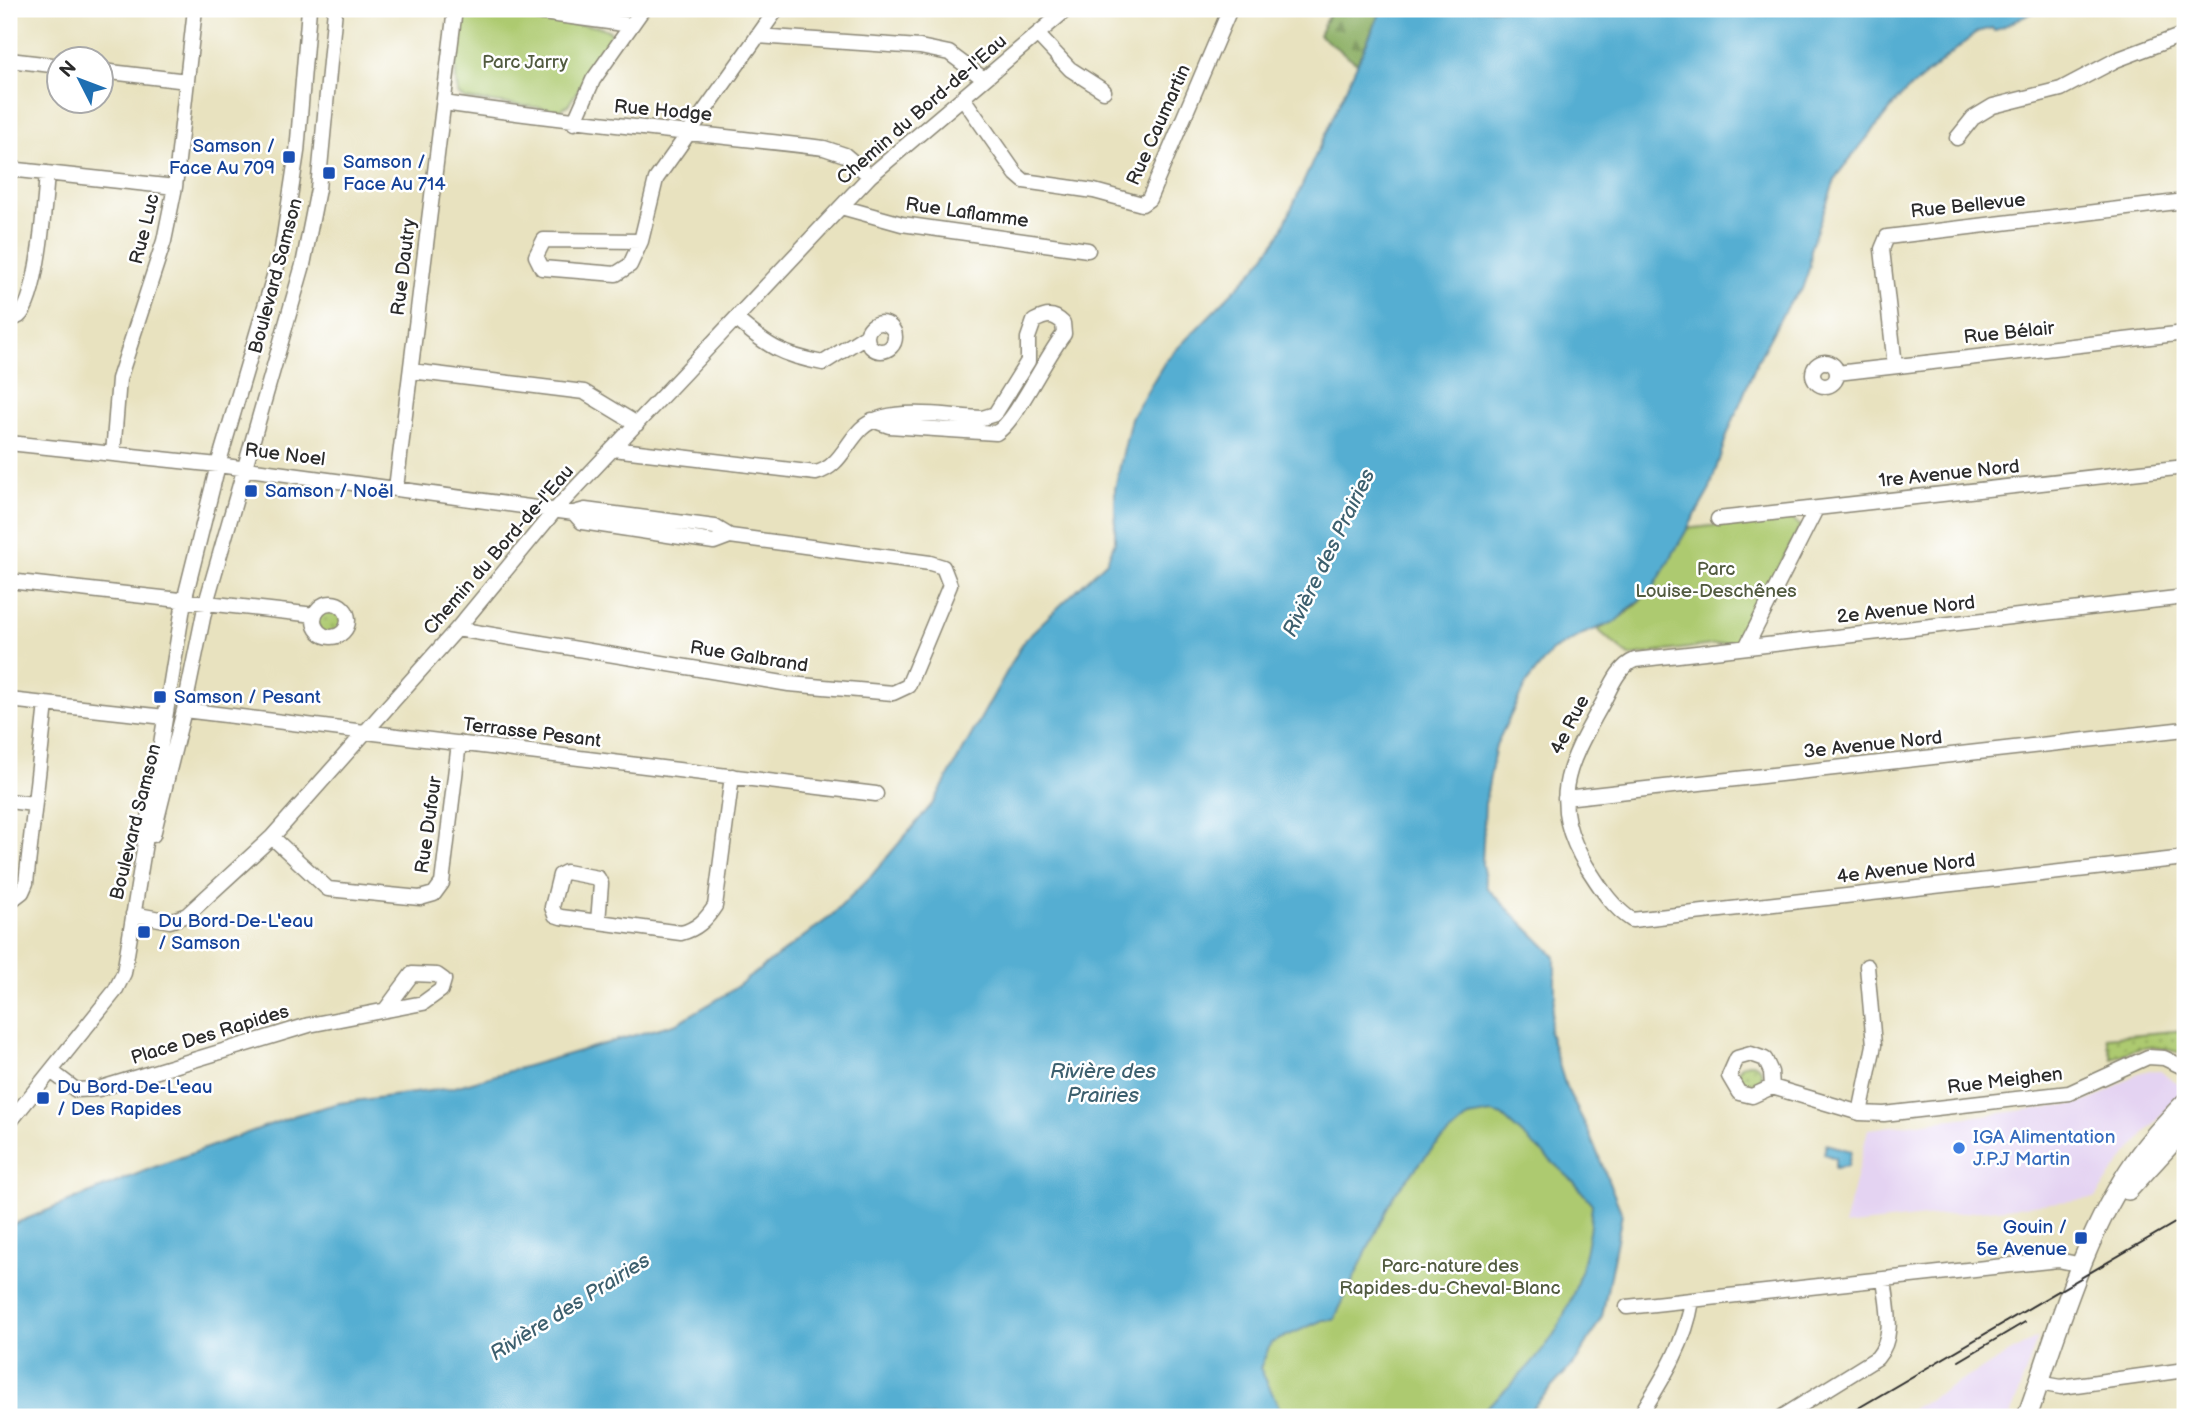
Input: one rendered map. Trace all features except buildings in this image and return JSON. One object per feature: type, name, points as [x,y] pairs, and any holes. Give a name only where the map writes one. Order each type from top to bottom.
[{"type":"main road","points":[[2027,1417],[2082,1265],[2103,1220],[2137,1158],[2185,1103]]},
{"type":"main road","points":[[2103,1220],[2185,1128]]},
{"type":"street","name":"Rue Luc","points":[[113,454],[119,379],[164,242],[175,187],[195,9]]},
{"type":"street","name":"Boulevard Samson","points":[[133,914],[184,601],[218,465],[282,249],[297,152],[309,9]]},
{"type":"street","name":"Boulevard Samson","points":[[133,914],[184,710],[205,603],[308,239],[318,189],[335,9]]},
{"type":"street","name":"Rue Dautry","points":[[396,488],[456,9]]},
{"type":"street","points":[[513,9],[631,25]]},
{"type":"street","points":[[574,123],[593,80],[643,9]]},
{"type":"street","points":[[641,241],[544,240],[536,256],[542,268],[616,274],[630,265],[641,241],[656,179],[777,9]]},
{"type":"street","name":"Chemin du Bord-de-l'Eau","points":[[133,914],[170,921],[187,915],[272,837],[457,629],[556,509],[870,176],[1067,9]]},
{"type":"street","name":"Rue Caumartin","points":[[963,98],[1016,174],[1024,181],[1094,191],[1142,204],[1149,199],[1230,9]]},
{"type":"street","points":[[1957,138],[1973,118],[1993,106],[2060,89],[2116,60],[2185,34]]},
{"type":"street","points":[[1038,35],[1070,69],[1104,91]]},
{"type":"street","points":[[757,36],[920,47],[949,53],[984,79]]},
{"type":"street","points":[[9,60],[46,64]]},
{"type":"street","points":[[116,73],[187,81]]},
{"type":"street","name":"Rue Hodge","points":[[444,103],[574,123],[691,132],[824,148],[845,155],[870,176]]},
{"type":"street","points":[[9,169],[175,187]]},
{"type":"street","points":[[9,320],[19,316],[25,307],[34,276],[44,215],[47,173]]},
{"type":"street","name":"Rue Bellevue","points":[[1895,366],[1882,249],[1887,237],[2185,201]]},
{"type":"street","name":"Rue Laflamme","points":[[841,207],[902,224],[1088,250]]},
{"type":"street","points":[[613,449],[816,473],[834,464],[860,430],[872,420],[890,414],[982,418],[995,414],[1028,361],[1028,338],[1034,321],[1046,315],[1056,317],[1063,323],[1063,334],[1047,355],[1004,428],[996,433],[889,426],[872,420]]},
{"type":"street","points":[[736,318],[766,345],[787,356],[823,363],[867,335]]},
{"type":"street","name":"Rue Bélair","points":[[1837,373],[2185,333]]},
{"type":"street","points":[[411,371],[584,392],[637,424]]},
{"type":"street","points":[[995,414],[1004,428]]},
{"type":"street","name":"Rue Noel","points":[[9,443],[218,465],[574,513],[585,510],[715,527],[730,536],[943,567]]},
{"type":"street","name":"1re Avenue Nord","points":[[1718,519],[2185,467]]},
{"type":"street","points":[[1746,647],[1816,509]]},
{"type":"street","name":"Rue Galbrand","points":[[457,629],[789,684],[893,693],[908,686],[950,585],[943,567]]},
{"type":"street","points":[[9,581],[315,615]]},
{"type":"street","name":"2e Avenue Nord","points":[[1632,661],[2185,597]]},
{"type":"street","name":"4e Rue","points":[[1632,661],[1620,671],[1577,748],[1569,769],[1565,799],[1565,816],[1574,844],[1615,909],[1632,920]]},
{"type":"street","points":[[9,699],[165,717]]},
{"type":"street","points":[[9,902],[22,892],[26,883],[46,704]]},
{"type":"street","name":"Terrasse Pesant","points":[[184,710],[876,794]]},
{"type":"street","name":"3e Avenue Nord","points":[[1565,799],[2185,729]]},
{"type":"street","name":"Rue Dufour","points":[[272,837],[328,889],[419,898],[434,894],[442,883],[459,743]]},
{"type":"street","points":[[598,922],[681,933],[691,931],[707,920],[715,906],[732,776]]},
{"type":"street","points":[[9,801],[33,804]]},
{"type":"street","name":"4e Avenue Nord","points":[[1632,920],[2185,858]]},
{"type":"street","points":[[9,1123],[115,991],[124,973],[133,914]]},
{"type":"street","points":[[1860,1113],[1874,1045],[1867,966]]},
{"type":"street","name":"Place Des Rapides","points":[[51,1071],[76,1090],[98,1089],[309,1025],[386,1009]]},
{"type":"street","name":"Rue Meighen","points":[[1773,1087],[1860,1113],[1884,1114],[2070,1093],[2148,1057],[2164,1058],[2185,1068]]},
{"type":"street","points":[[1627,1307],[2058,1260],[2082,1265]]},
{"type":"street","points":[[1782,1417],[1877,1358],[1887,1346],[1889,1331],[1884,1279]]},
{"type":"street","points":[[1639,1417],[1670,1368],[1688,1324],[1692,1301]]},
{"type":"street","points":[[2039,1383],[2056,1387],[2185,1370]]},
{"type":"shaded area","points":[[2160,1071],[2178,1083],[2182,1091],[2124,1158],[2095,1198],[1844,1226],[1868,1129],[2077,1104],[2094,1099],[2138,1073]]},
{"type":"shaded area","points":[[2038,1337],[2010,1417],[1898,1417]]},
{"type":"green space","points":[[1331,9],[1382,9],[1357,63],[1319,35]]},
{"type":"green space","name":"Parc Jarry","points":[[481,11],[600,27],[610,31],[611,38],[569,104],[560,110],[465,99],[458,94],[458,41],[468,12]]},
{"type":"green space","name":"Parc Louise-Deschênes","points":[[1791,517],[1800,526],[1741,641],[1629,656],[1598,630],[1616,620],[1642,599],[1660,575],[1685,529]]},
{"type":"green space","points":[[331,603],[343,608],[348,620],[343,632],[331,637],[319,632],[314,620],[319,608]]},
{"type":"green space","points":[[2185,1030],[2185,1055],[2148,1047],[2112,1059],[2106,1037]]},
{"type":"green space","name":"Parc-nature des Rapides-du-Cheval-Blanc","points":[[1464,1051],[1606,1200],[1580,1323],[1505,1417],[1121,1417]]},
{"type":"green space","points":[[1750,1063],[1758,1067],[1762,1075],[1758,1083],[1750,1087],[1742,1083],[1738,1075],[1742,1067]]},
{"type":"water","name":"Rivière des Prairies","points":[[1382,9],[2040,9],[1994,31],[1992,28],[1977,32],[1900,97],[1837,175],[1811,246],[1810,266],[1802,289],[1787,306],[1757,362],[1727,435],[1709,491],[1654,587],[1615,622],[1585,633],[1552,651],[1526,684],[1496,745],[1485,803],[1482,864],[1487,888],[1555,956],[1555,995],[1549,1032],[1566,1087],[1588,1130],[1622,1214],[1602,1317],[1577,1360],[1524,1417],[1474,1417],[1520,1376],[1558,1327],[1581,1267],[1592,1204],[1573,1181],[1502,1116],[1492,1113],[1469,1117],[1433,1148],[1394,1194],[1334,1320],[1323,1320],[1271,1343],[1260,1368],[1284,1417],[9,1417],[9,1226],[152,1168],[296,1115],[339,1103],[451,1088],[677,1023],[728,993],[830,917],[872,875],[934,802],[1025,639],[1107,561],[1115,541],[1115,488],[1131,418],[1166,360],[1254,270],[1279,236]]},
{"type":"water","points":[[1826,1144],[1851,1151],[1848,1166],[1835,1168],[1835,1158],[1824,1154]]},
{"type":"tram line","points":[[1843,1417],[2185,1217]]},
{"type":"tram line","points":[[1959,1361],[2025,1322]]},
{"type":"place","name":"Samson / Face Au 709","points":[[289,157]]},
{"type":"place","name":"Samson / Face Au 714","points":[[329,173]]},
{"type":"place","name":"Samson / Noël","points":[[251,491]]},
{"type":"place","name":"Samson / Pesant","points":[[160,697]]},
{"type":"place","name":"Du Bord-De-L'eau / Samson","points":[[144,932]]},
{"type":"place","name":"Du Bord-De-L'eau / Des Rapides","points":[[43,1098]]},
{"type":"place","name":"IGA Alimentation J.P.J Martin","points":[[1959,1148]]},
{"type":"place","name":"Gouin / 5e Avenue","points":[[2081,1238]]}]
